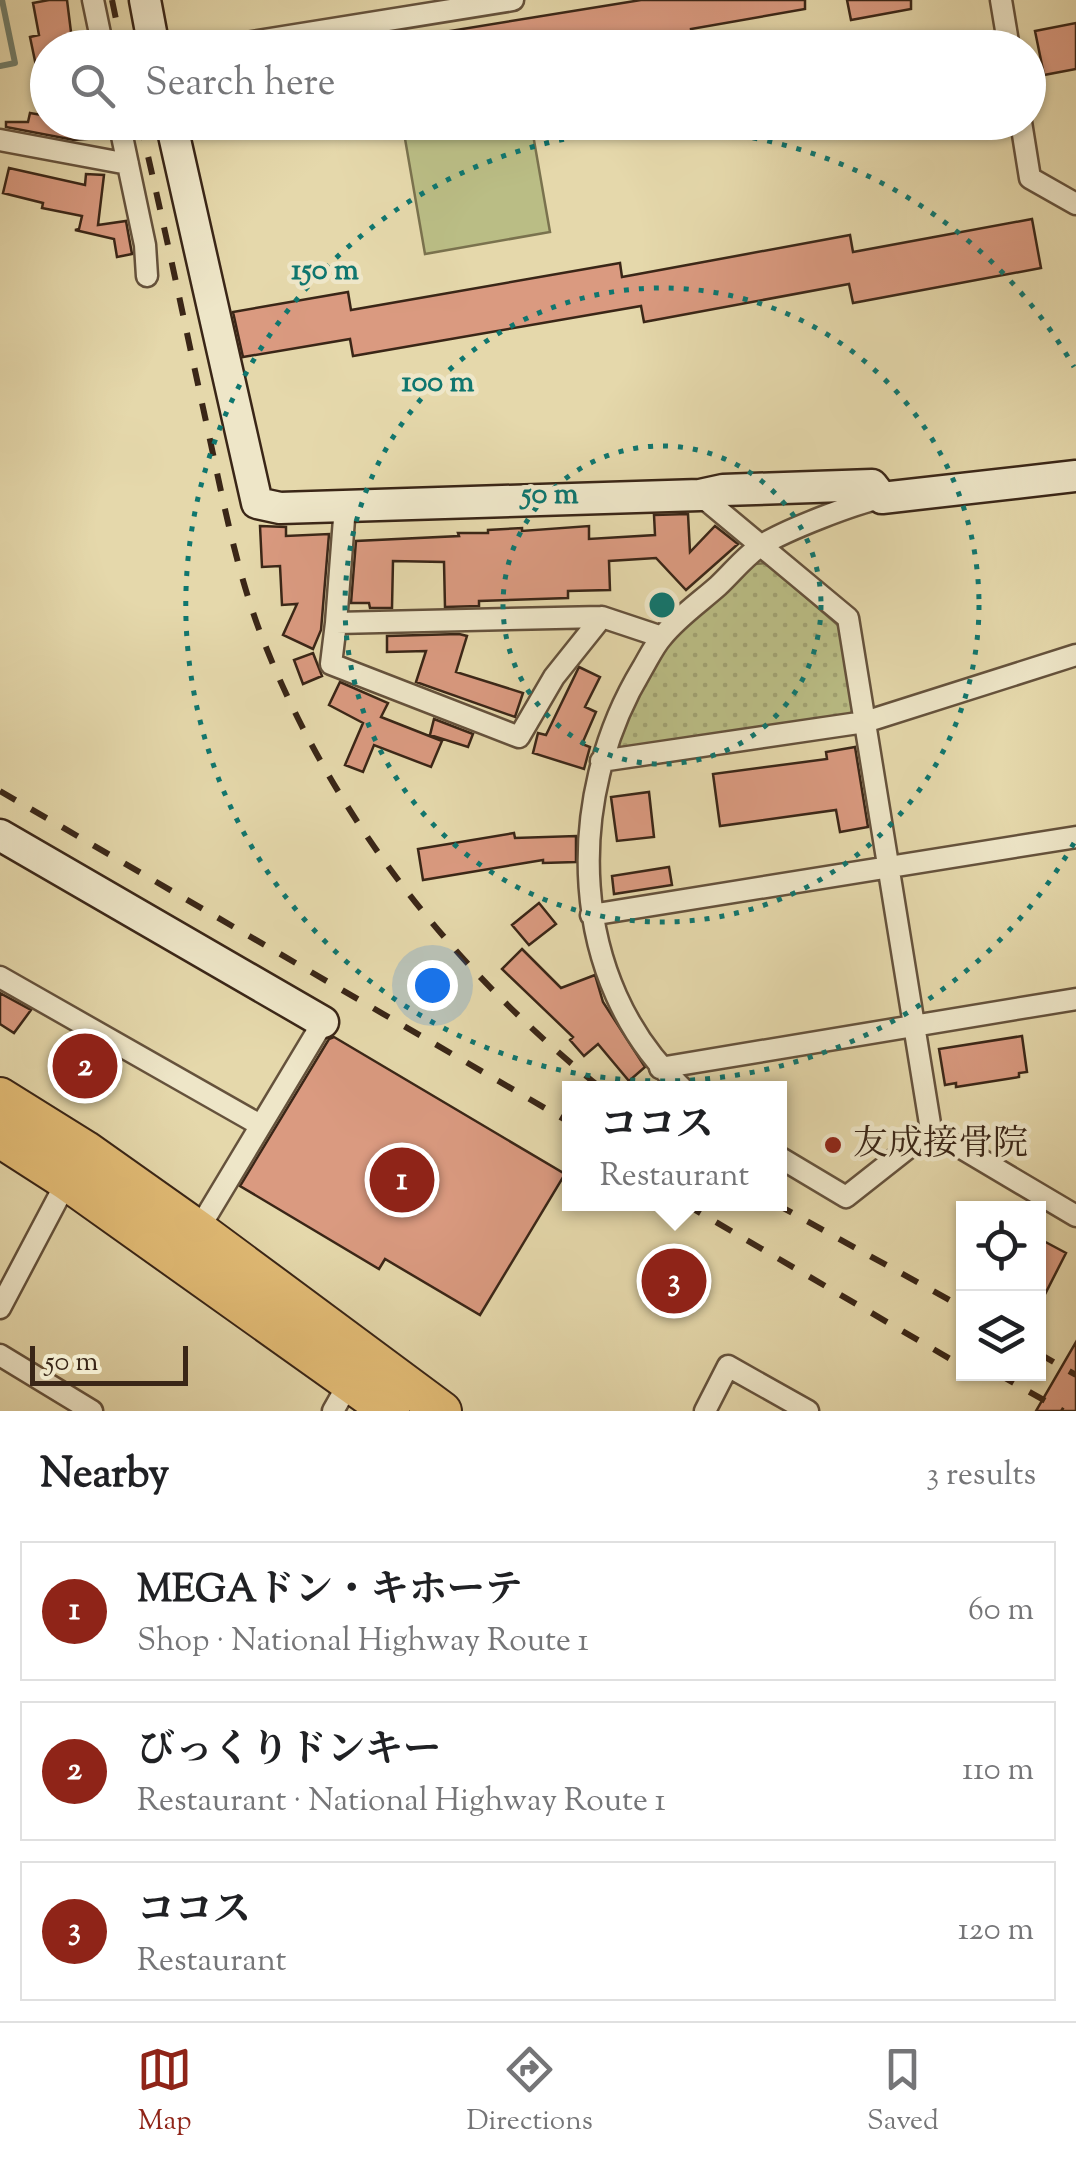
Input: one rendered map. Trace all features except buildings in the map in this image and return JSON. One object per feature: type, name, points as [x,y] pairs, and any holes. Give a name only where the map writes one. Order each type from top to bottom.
[{"type":"highway","points":[[0,1097],[85,1150],[198,1230],[442,1411]]},
{"type":"highway","points":[[0,1138],[67,1180],[342,1396],[390,1411]]},
{"type":"street","points":[[93,0],[99,30]]},
{"type":"street","points":[[144,0],[150,30]]},
{"type":"street","points":[[326,30],[514,0]]},
{"type":"street","points":[[1001,0],[1005,30]]},
{"type":"street","points":[[0,140],[128,164]]},
{"type":"street","points":[[123,140],[145,246],[147,276]]},
{"type":"street","points":[[175,140],[257,503],[280,508],[872,486],[882,498]]},
{"type":"street","points":[[1024,140],[1030,178],[1076,204]]},
{"type":"street","points":[[674,1081],[660,1068],[618,1000],[592,915],[587,835],[602,761],[624,700],[662,637],[762,544],[862,502],[1076,476]]},
{"type":"street","points":[[700,495],[848,618],[931,1130]]},
{"type":"street","points":[[345,506],[331,664],[519,737],[554,677],[602,617]]},
{"type":"street","points":[[336,623],[602,617],[662,637]]},
{"type":"street","points":[[602,761],[865,722],[1076,655]]},
{"type":"street","points":[[0,835],[323,1022],[198,1230]]},
{"type":"street","points":[[592,915],[1076,837]]},
{"type":"street","points":[[0,976],[260,1125]]},
{"type":"street","points":[[660,1068],[1076,999]]},
{"type":"street","points":[[787,1163],[846,1197],[931,1130]]},
{"type":"street","points":[[931,1130],[1076,1216]]},
{"type":"street","points":[[0,1308],[67,1180]]},
{"type":"street","points":[[0,1355],[92,1411]]},
{"type":"street","points":[[705,1411],[728,1366],[808,1411]]},
{"type":"green space","points":[[405,140],[534,140],[550,232],[425,254]]},
{"type":"green space","points":[[766,563],[839,626],[853,710],[845,720],[623,752],[617,743],[643,683],[664,650],[755,564]]},
{"type":"waterway","points":[[0,66],[15,63],[2,0]]},
{"type":"railway","points":[[112,0],[118,30]]},
{"type":"railway","points":[[144,140],[236,556],[260,632],[288,698],[321,762],[400,882],[494,991],[593,1081]]},
{"type":"railway","points":[[0,791],[562,1118]]},
{"type":"railway","points":[[787,1210],[956,1304]]},
{"type":"railway","points":[[697,1211],[956,1362]]},
{"type":"railway","points":[[1046,1358],[1076,1375]]},
{"type":"railway","points":[[1010,1381],[1063,1411]]},
{"type":"place","name":"びっくりドンキー","points":[[85,1066]]},
{"type":"place","name":"友成接骨院","points":[[833,1145]]},
{"type":"place","name":"MEGAドン・キホーテ","points":[[402,1180]]},
{"type":"place","name":"ココス","points":[[674,1281]]}]
